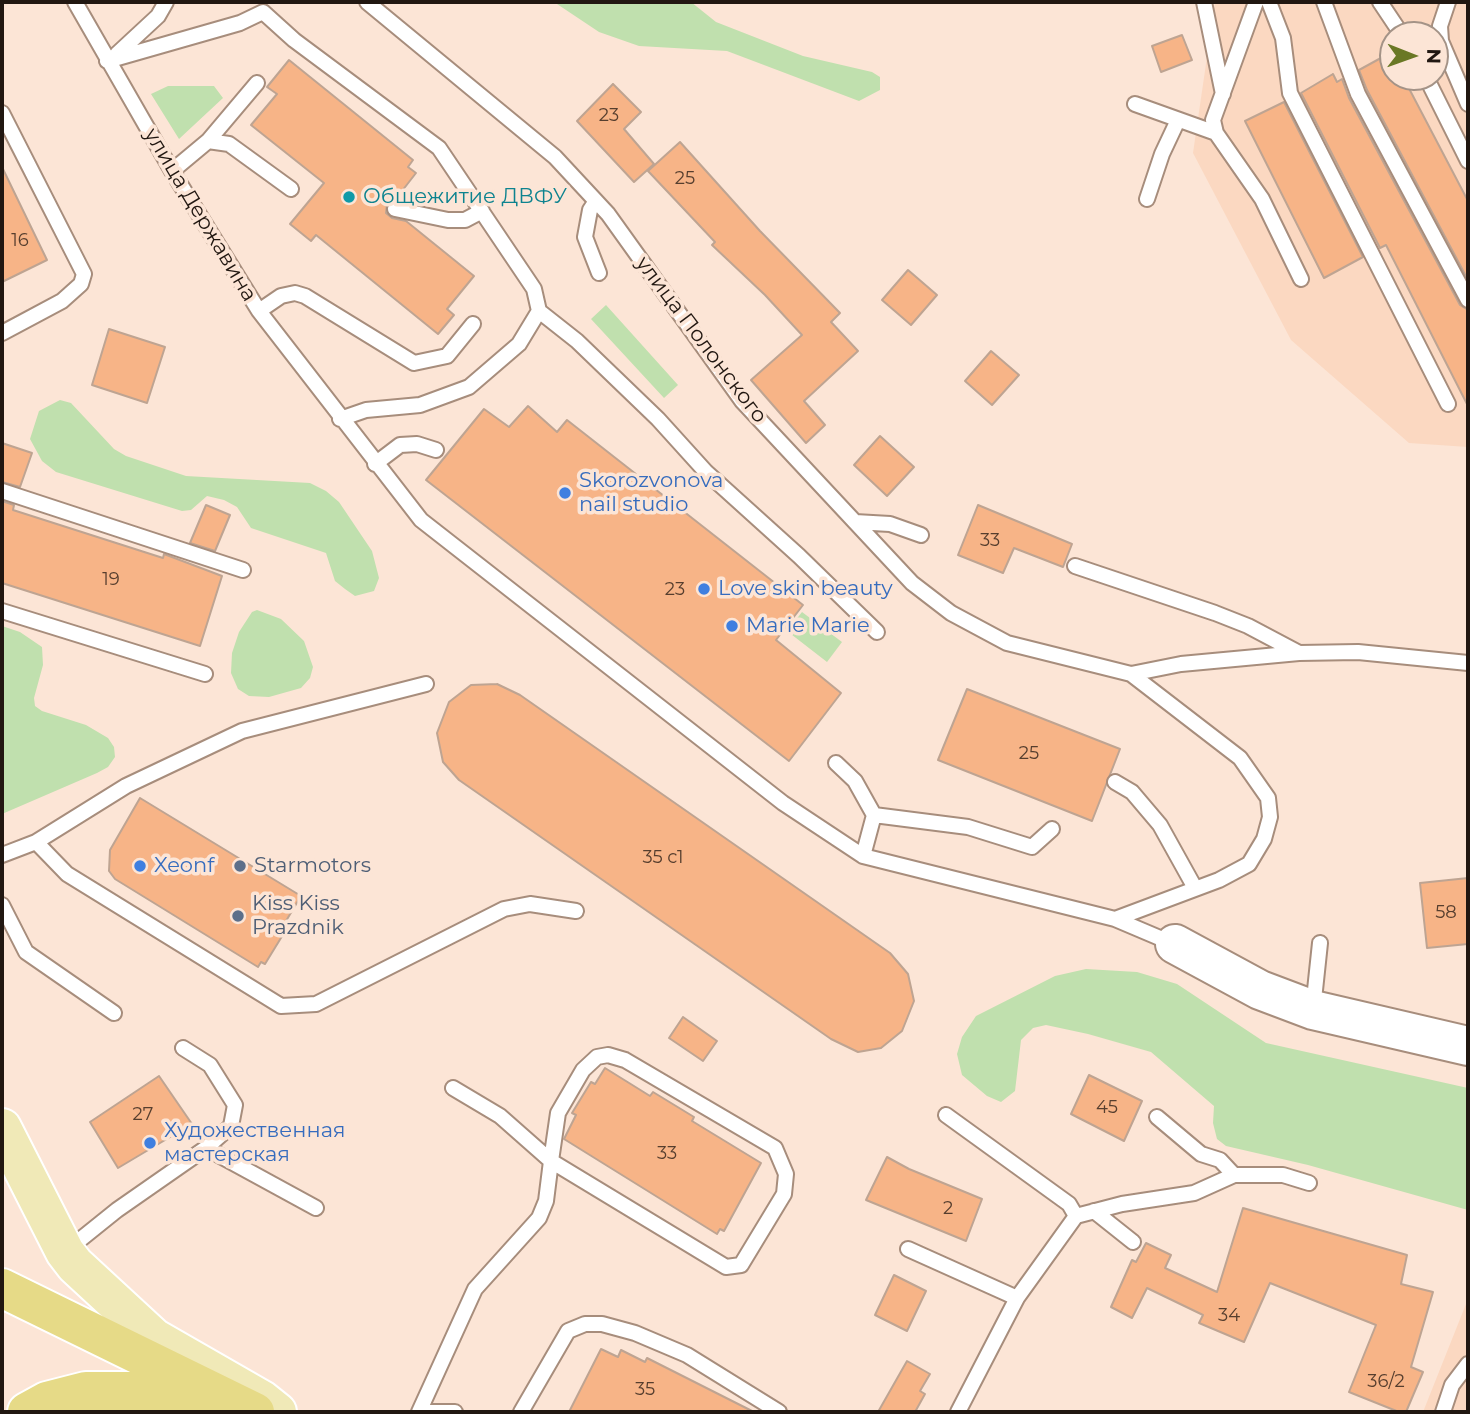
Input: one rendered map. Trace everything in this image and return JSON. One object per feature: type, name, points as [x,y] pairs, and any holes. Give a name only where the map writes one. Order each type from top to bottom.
[{"type":"highway","points":[[2,1288],[255,1412]]},
{"type":"highway","points":[[27,1412],[47,1401],[86,1391],[131,1391],[200,1412]]},
{"type":"main road","points":[[2,1128],[65,1252],[153,1338],[262,1400],[277,1412]]},
{"type":"street","points":[[1175,944],[1260,990],[1313,1010],[1468,1046]]},
{"type":"lane","name":"улица Державина","points":[[75,2],[172,171],[259,311],[340,419],[421,520],[783,803],[863,856],[1115,919],[1175,944]]},
{"type":"lane","points":[[107,61],[134,41],[158,16],[166,2]]},
{"type":"lane","points":[[250,2],[294,40],[439,148],[534,289],[539,311],[577,341],[658,419],[706,472],[799,556],[877,632]]},
{"type":"lane","name":"улица Полонского","points":[[367,2],[555,157],[596,201],[742,401],[912,583],[984,632],[1036,652],[1131,674]]},
{"type":"lane","points":[[1204,2],[1223,95]]},
{"type":"lane","points":[[1256,2],[1213,120],[1216,133],[1262,199],[1301,279]]},
{"type":"lane","points":[[1269,2],[1283,38],[1290,93],[1448,404]]},
{"type":"lane","points":[[1324,2],[1358,94],[1468,300]]},
{"type":"lane","points":[[1380,2],[1393,21]]},
{"type":"lane","points":[[1448,2],[1440,26],[1441,41],[1468,104]]},
{"type":"lane","points":[[107,61],[240,23],[262,12]]},
{"type":"lane","points":[[172,171],[208,141],[257,83]]},
{"type":"lane","points":[[1433,91],[1468,161]]},
{"type":"lane","points":[[1135,104],[1216,133]]},
{"type":"lane","points":[[2,113],[84,274],[81,284],[62,301],[2,333]]},
{"type":"lane","points":[[1147,198],[1162,154],[1178,120]]},
{"type":"lane","points":[[208,141],[229,144],[291,190]]},
{"type":"lane","points":[[596,201],[590,210],[585,237],[599,273]]},
{"type":"lane","points":[[395,209],[448,220],[465,220],[482,211]]},
{"type":"lane","points":[[259,311],[281,296],[295,293],[305,296],[414,363],[446,356],[473,324]]},
{"type":"lane","points":[[340,419],[366,410],[420,405],[469,387],[519,344],[539,311]]},
{"type":"lane","points":[[375,464],[400,445],[417,444],[436,450]]},
{"type":"lane","points":[[2,491],[243,569]]},
{"type":"lane","points":[[855,522],[875,521],[921,535]]},
{"type":"lane","points":[[1075,566],[1215,613],[1248,626],[1299,653]]},
{"type":"lane","points":[[2,611],[205,674]]},
{"type":"lane","points":[[1131,674],[1181,664],[1299,653],[1358,652],[1468,663]]},
{"type":"lane","points":[[1115,919],[1249,864],[1264,839],[1270,817],[1268,798],[1240,758],[1131,674]]},
{"type":"lane","points":[[2,855],[36,842],[126,786],[242,731],[426,684]]},
{"type":"lane","points":[[836,764],[855,781],[874,815],[863,856]]},
{"type":"lane","points":[[1115,782],[1132,792],[1160,825],[1195,888]]},
{"type":"lane","points":[[874,815],[968,827],[1032,847],[1052,829]]},
{"type":"lane","points":[[36,842],[67,874],[281,1006],[316,1004],[505,909],[530,904],[576,911]]},
{"type":"lane","points":[[2,905],[26,952],[114,1013]]},
{"type":"lane","points":[[1313,1010],[1320,943]]},
{"type":"lane","points":[[65,1252],[117,1210],[206,1148],[231,1126],[235,1105],[210,1065],[183,1048]]},
{"type":"lane","points":[[453,1088],[500,1116],[551,1161],[726,1267],[741,1265],[784,1194],[786,1174],[775,1148],[625,1060],[608,1055],[597,1057],[570,1088],[558,1113],[551,1161],[545,1201],[539,1218],[475,1289],[419,1412],[455,1412]]},
{"type":"lane","points":[[946,1115],[1053,1196],[1069,1204],[1076,1216]]},
{"type":"lane","points":[[1157,1117],[1201,1154],[1220,1160],[1234,1175]]},
{"type":"lane","points":[[206,1148],[316,1208]]},
{"type":"lane","points":[[958,1412],[1017,1298],[1076,1216],[1194,1193],[1234,1175],[1283,1175],[1309,1183]]},
{"type":"lane","points":[[1094,1211],[1133,1242]]},
{"type":"lane","points":[[908,1249],[1017,1298]]},
{"type":"lane","points":[[521,1412],[568,1331],[585,1324],[602,1324],[635,1333],[687,1355],[779,1412]]},
{"type":"lane","points":[[1443,1412],[1452,1385],[1468,1364]]},
{"type":"shaded area","points":[[1215,2],[1468,2],[1468,447],[1409,443],[1291,340],[1193,153]]},
{"type":"shaded area","points":[[1468,1299],[1468,1412],[1423,1412]]},
{"type":"green space","points":[[554,2],[691,2],[716,22],[803,56],[872,72],[880,77],[880,90],[859,101],[727,51],[639,46],[599,32]]},
{"type":"green space","points":[[168,86],[214,86],[223,98],[179,139],[151,94]]},
{"type":"green space","points":[[606,305],[678,385],[664,398],[591,319]]},
{"type":"green space","points":[[60,400],[71,403],[114,449],[126,456],[186,476],[310,483],[326,491],[339,502],[372,551],[379,578],[374,591],[355,596],[335,581],[326,553],[251,528],[237,507],[224,500],[207,496],[191,510],[182,511],[56,472],[42,461],[30,439],[39,411]]},
{"type":"green space","points":[[257,610],[281,619],[304,641],[313,667],[310,678],[301,688],[269,697],[249,696],[238,689],[231,673],[232,653],[239,632],[252,612]]},
{"type":"green space","points":[[802,612],[842,642],[827,662],[787,631]]},
{"type":"green space","points":[[2,626],[20,632],[42,647],[43,665],[34,698],[35,706],[42,711],[86,725],[108,738],[114,747],[115,757],[108,767],[97,773],[2,814]]},
{"type":"green space","points":[[1086,969],[1137,972],[1177,984],[1266,1043],[1468,1088],[1468,1210],[1308,1165],[1226,1146],[1217,1139],[1213,1123],[1214,1106],[1151,1052],[1088,1034],[1046,1025],[1033,1028],[1021,1040],[1015,1091],[1001,1102],[987,1096],[962,1075],[957,1054],[962,1037],[976,1016],[1055,976]]},
{"type":"building","points":[[1182,35],[1192,60],[1161,72],[1152,46]]},
{"type":"building","points":[[1379,59],[1379,91],[1410,91],[1468,201],[1468,280],[1367,90],[1359,70]]},
{"type":"building","name":"Общежитие ДВФУ","points":[[289,60],[413,160],[408,167],[416,173],[395,200],[387,203],[386,213],[392,218],[406,221],[474,276],[447,309],[454,315],[438,334],[316,235],[311,241],[290,224],[324,183],[251,125],[277,94],[267,87]]},
{"type":"building","points":[[1333,74],[1337,82],[1342,79],[1349,98],[1460,305],[1468,310],[1468,406],[1386,245],[1380,248],[1301,93]]},
{"type":"building","points":[[613,84],[641,112],[624,129],[654,164],[634,182],[577,121]]},
{"type":"building","points":[[1284,102],[1363,257],[1324,278],[1245,121]]},
{"type":"building","points":[[680,142],[760,231],[840,313],[831,322],[858,351],[804,401],[825,425],[806,443],[751,380],[802,335],[765,295],[712,245],[715,242],[648,171]]},
{"type":"building","points":[[2,167],[47,260],[2,282]]},
{"type":"building","points":[[908,270],[937,295],[911,325],[882,300]]},
{"type":"building","points":[[109,329],[165,347],[147,403],[92,385]]},
{"type":"building","points":[[991,351],[1019,375],[992,405],[965,381]]},
{"type":"building","points":[[528,406],[557,432],[567,420],[803,605],[776,640],[841,693],[789,761],[426,480],[484,409],[509,427]]},
{"type":"building","points":[[880,436],[914,467],[887,496],[854,465]]},
{"type":"building","points":[[2,443],[32,453],[20,487],[2,482]]},
{"type":"building","points":[[2,501],[14,505],[13,510],[163,558],[164,554],[222,576],[200,646],[2,583]]},
{"type":"building","points":[[206,505],[230,515],[215,551],[190,543]]},
{"type":"building","points":[[978,505],[1072,544],[1063,567],[1014,548],[1003,573],[958,555]]},
{"type":"building","points":[[497,684],[520,695],[890,953],[908,974],[914,1001],[902,1031],[881,1048],[858,1052],[831,1039],[459,780],[443,762],[437,733],[449,702],[471,685]]},
{"type":"building","points":[[967,689],[1120,749],[1092,821],[938,760]]},
{"type":"building","points":[[140,798],[301,896],[280,931],[284,933],[265,964],[261,962],[258,967],[115,879],[109,871],[110,850]]},
{"type":"building","points":[[1468,878],[1468,944],[1427,948],[1420,883]]},
{"type":"building","points":[[683,1017],[717,1041],[703,1061],[669,1038]]},
{"type":"building","points":[[605,1068],[650,1096],[653,1092],[694,1117],[692,1121],[761,1163],[724,1231],[720,1229],[717,1234],[564,1139],[576,1115],[572,1113],[591,1082],[595,1084]]},
{"type":"building","points":[[1089,1075],[1142,1101],[1124,1141],[1071,1114]]},
{"type":"building","points":[[159,1076],[192,1124],[118,1168],[90,1122]]},
{"type":"building","points":[[887,1157],[982,1199],[966,1241],[866,1200]]},
{"type":"building","points":[[1243,1208],[1407,1255],[1401,1284],[1433,1292],[1411,1367],[1423,1372],[1406,1412],[1399,1412],[1349,1392],[1376,1325],[1270,1283],[1244,1342],[1199,1323],[1203,1315],[1147,1288],[1132,1318],[1111,1307],[1132,1260],[1136,1262],[1146,1243],[1171,1255],[1165,1268],[1217,1292]]},
{"type":"building","points":[[894,1275],[926,1291],[907,1331],[875,1315]]},
{"type":"building","points":[[601,1349],[618,1357],[621,1350],[645,1362],[647,1358],[754,1412],[569,1412]]},
{"type":"building","points":[[907,1361],[930,1374],[920,1391],[925,1394],[915,1412],[878,1412]]},
{"type":"place","name":"Общежитие ДВФУ","points":[[349,197]]},
{"type":"place","name":"Skorozvonova nail studio","points":[[565,493]]},
{"type":"place","name":"Love skin beauty","points":[[704,589]]},
{"type":"place","name":"Marie Marie","points":[[732,626]]},
{"type":"place","name":"Xeonf","points":[[140,866]]},
{"type":"place","name":"Starmotors","points":[[240,866]]},
{"type":"place","name":"Kiss Kiss Prazdnik","points":[[238,916]]},
{"type":"place","name":"Художественная мастерская","points":[[150,1143]]}]
